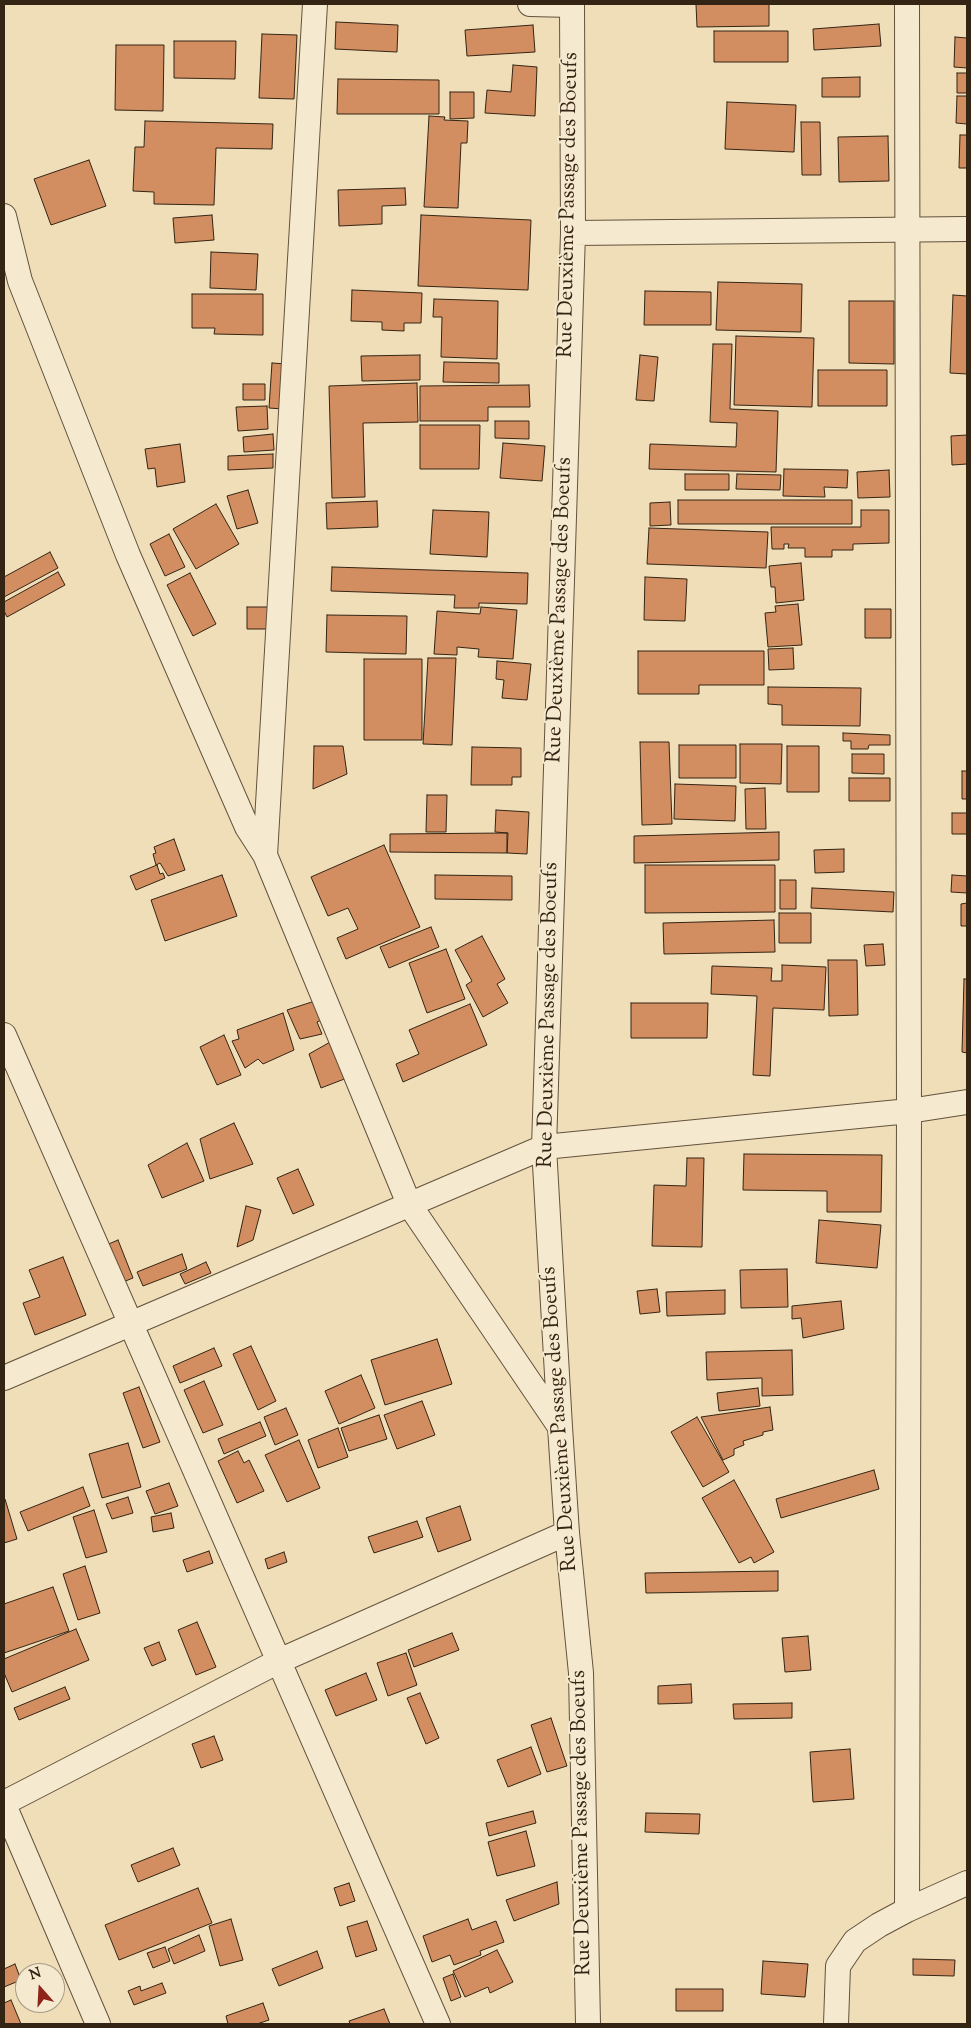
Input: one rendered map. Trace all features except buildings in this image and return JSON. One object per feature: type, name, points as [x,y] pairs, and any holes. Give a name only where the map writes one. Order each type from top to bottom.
[{"type":"street","points":[[265,856],[314,4]]},
{"type":"street","points":[[530,4],[572,4]]},
{"type":"street","name":"Rue Deuxième Passage des Boeufs","points":[[572,4],[573,233],[544,1147],[567,1533],[581,1673],[588,2024]]},
{"type":"street","points":[[907,4],[907,1910]]},
{"type":"street","points":[[4,216],[12,285],[247,827],[265,856],[409,1204],[560,1427]]},
{"type":"street","points":[[573,233],[967,229]]},
{"type":"street","points":[[4,1035],[438,2024]]},
{"type":"street","points":[[4,1378],[544,1147],[908,1111],[967,1102]]},
{"type":"street","points":[[98,2024],[4,1804],[279,1661],[567,1533]]},
{"type":"street","points":[[836,2024],[838,1966],[855,1941],[907,1910],[967,1883]]}]
